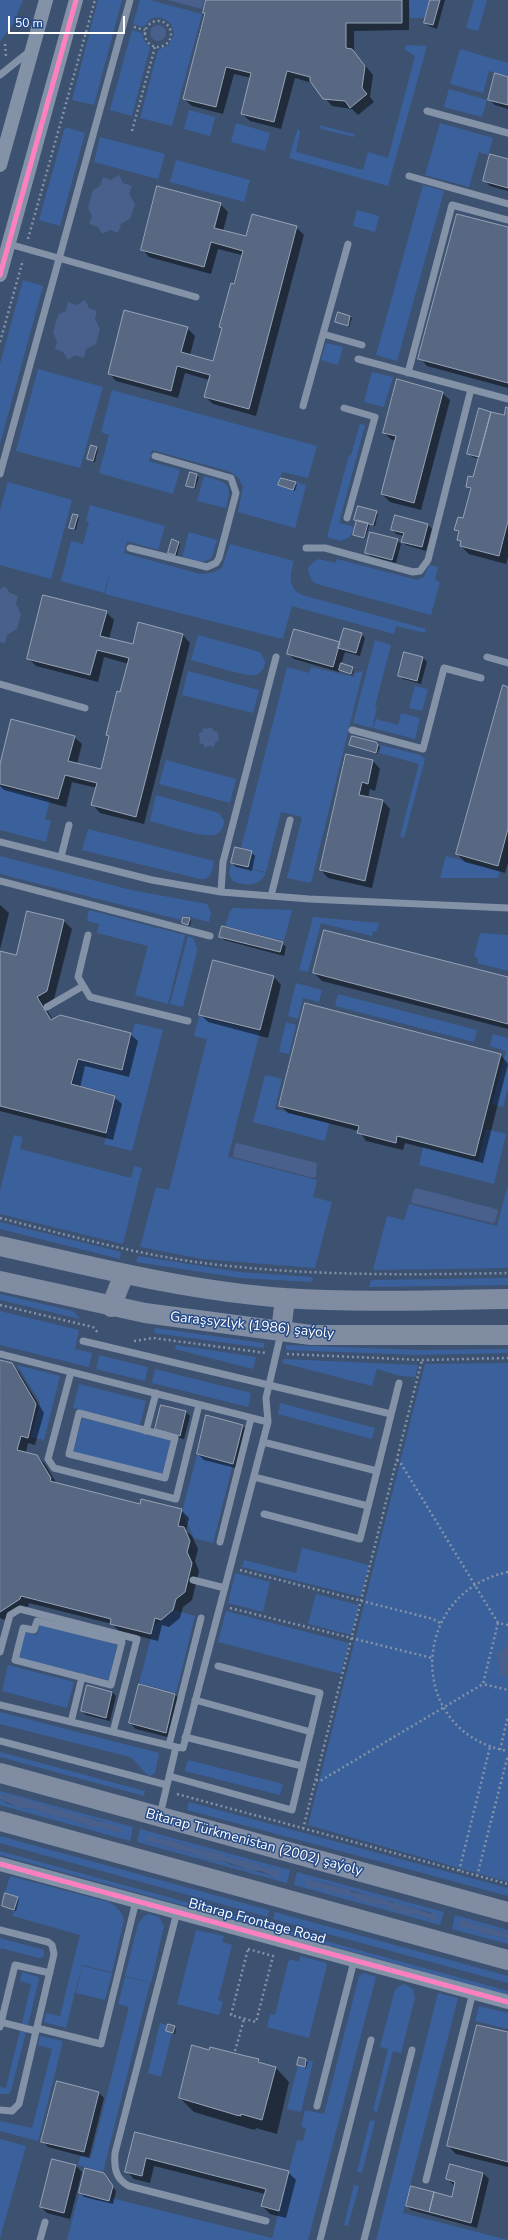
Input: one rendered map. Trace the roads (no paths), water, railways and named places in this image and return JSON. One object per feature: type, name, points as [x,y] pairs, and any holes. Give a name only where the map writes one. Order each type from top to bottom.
[{"type":"main road","points":[[0,1246],[124,1274],[186,1285],[285,1298],[398,1301],[508,1299]]},
{"type":"main road","points":[[111,1307],[124,1274]]},
{"type":"main road","name":"Garaşsyzlyk (1986) şaýoly","points":[[0,1281],[111,1307],[281,1332],[311,1335],[391,1336],[508,1334]]},
{"type":"main road","points":[[281,1332],[285,1298]]},
{"type":"main road","name":"Bitarap Türkmenistan (2002) şaýoly","points":[[0,1773],[508,1912]]},
{"type":"main road","points":[[0,1821],[508,1960]]},
{"type":"street","points":[[0,165],[46,0]]},
{"type":"street","points":[[0,275],[76,0]]},
{"type":"street","name":"Bitarap Frontage Road","points":[[0,1864],[508,2002]]},
{"type":"lane","points":[[0,474],[130,0]]},
{"type":"lane","points":[[0,75],[32,50]]},
{"type":"lane","points":[[427,111],[508,133]]},
{"type":"lane","points":[[409,176],[508,204]]},
{"type":"lane","points":[[408,372],[452,205],[508,220]]},
{"type":"lane","points":[[9,244],[196,297]]},
{"type":"lane","points":[[303,406],[348,244]]},
{"type":"lane","points":[[323,334],[362,345]]},
{"type":"lane","points":[[358,359],[508,399]]},
{"type":"lane","points":[[306,548],[325,548],[413,572],[420,571],[428,560],[471,389]]},
{"type":"lane","points":[[344,408],[375,417],[347,518]]},
{"type":"lane","points":[[130,548],[207,567],[216,563],[219,558],[230,519],[236,493],[231,478],[154,456]]},
{"type":"lane","points":[[221,892],[223,862],[276,657]]},
{"type":"lane","points":[[487,657],[508,663]]},
{"type":"lane","points":[[352,730],[423,748],[444,668],[481,678]]},
{"type":"lane","points":[[0,684],[85,708]]},
{"type":"lane","points":[[271,896],[290,820]]},
{"type":"lane","points":[[61,857],[70,825]]},
{"type":"lane","points":[[0,842],[152,880],[221,892],[271,896],[508,908]]},
{"type":"lane","points":[[0,881],[210,936]]},
{"type":"lane","points":[[88,935],[78,977],[90,997],[188,1022]]},
{"type":"lane","points":[[47,1007],[83,986]]},
{"type":"lane","points":[[0,1705],[183,1748],[268,1422],[266,1398],[281,1332]]},
{"type":"lane","points":[[83,1341],[391,1414]]},
{"type":"lane","points":[[0,1354],[268,1422]]},
{"type":"lane","points":[[71,1372],[48,1459],[54,1468],[69,1472],[176,1499],[199,1405]]},
{"type":"lane","points":[[264,1514],[360,1539],[399,1383]]},
{"type":"lane","points":[[146,1431],[156,1394]]},
{"type":"lane","points":[[79,1413],[146,1431],[175,1438],[165,1478],[69,1454],[79,1413]]},
{"type":"lane","points":[[220,1542],[251,1418]]},
{"type":"lane","points":[[262,1442],[377,1471]]},
{"type":"lane","points":[[254,1477],[368,1506]]},
{"type":"lane","points":[[193,1580],[225,1588]]},
{"type":"lane","points":[[0,1652],[10,1615],[20,1609],[137,1639],[113,1732]]},
{"type":"lane","points":[[159,1817],[167,1788],[172,1746],[201,1618]]},
{"type":"lane","points":[[37,1621],[122,1642],[111,1685],[82,1677],[15,1660],[23,1628],[34,1630],[37,1621]]},
{"type":"lane","points":[[169,1776],[292,1810],[320,1693],[218,1666]]},
{"type":"lane","points":[[71,1722],[82,1677]]},
{"type":"lane","points":[[195,1700],[310,1732]]},
{"type":"lane","points":[[186,1737],[302,1766]]},
{"type":"lane","points":[[0,1741],[167,1788]]},
{"type":"lane","points":[[50,1973],[15,1965],[0,2024],[101,2044],[136,1901]]},
{"type":"lane","points":[[177,1912],[115,2153],[116,2172],[119,2178],[129,2186],[266,2221]]},
{"type":"lane","points":[[0,1930],[48,1942],[52,1945],[54,1954],[19,2104],[12,2112],[0,2110]]},
{"type":"lane","points":[[317,2106],[354,1960]]},
{"type":"lane","points":[[426,2180],[473,1992]]},
{"type":"lane","points":[[320,2240],[371,2040]]},
{"type":"lane","points":[[364,2240],[412,2050]]},
{"type":"lane","points":[[40,2240],[45,2222]]}]
